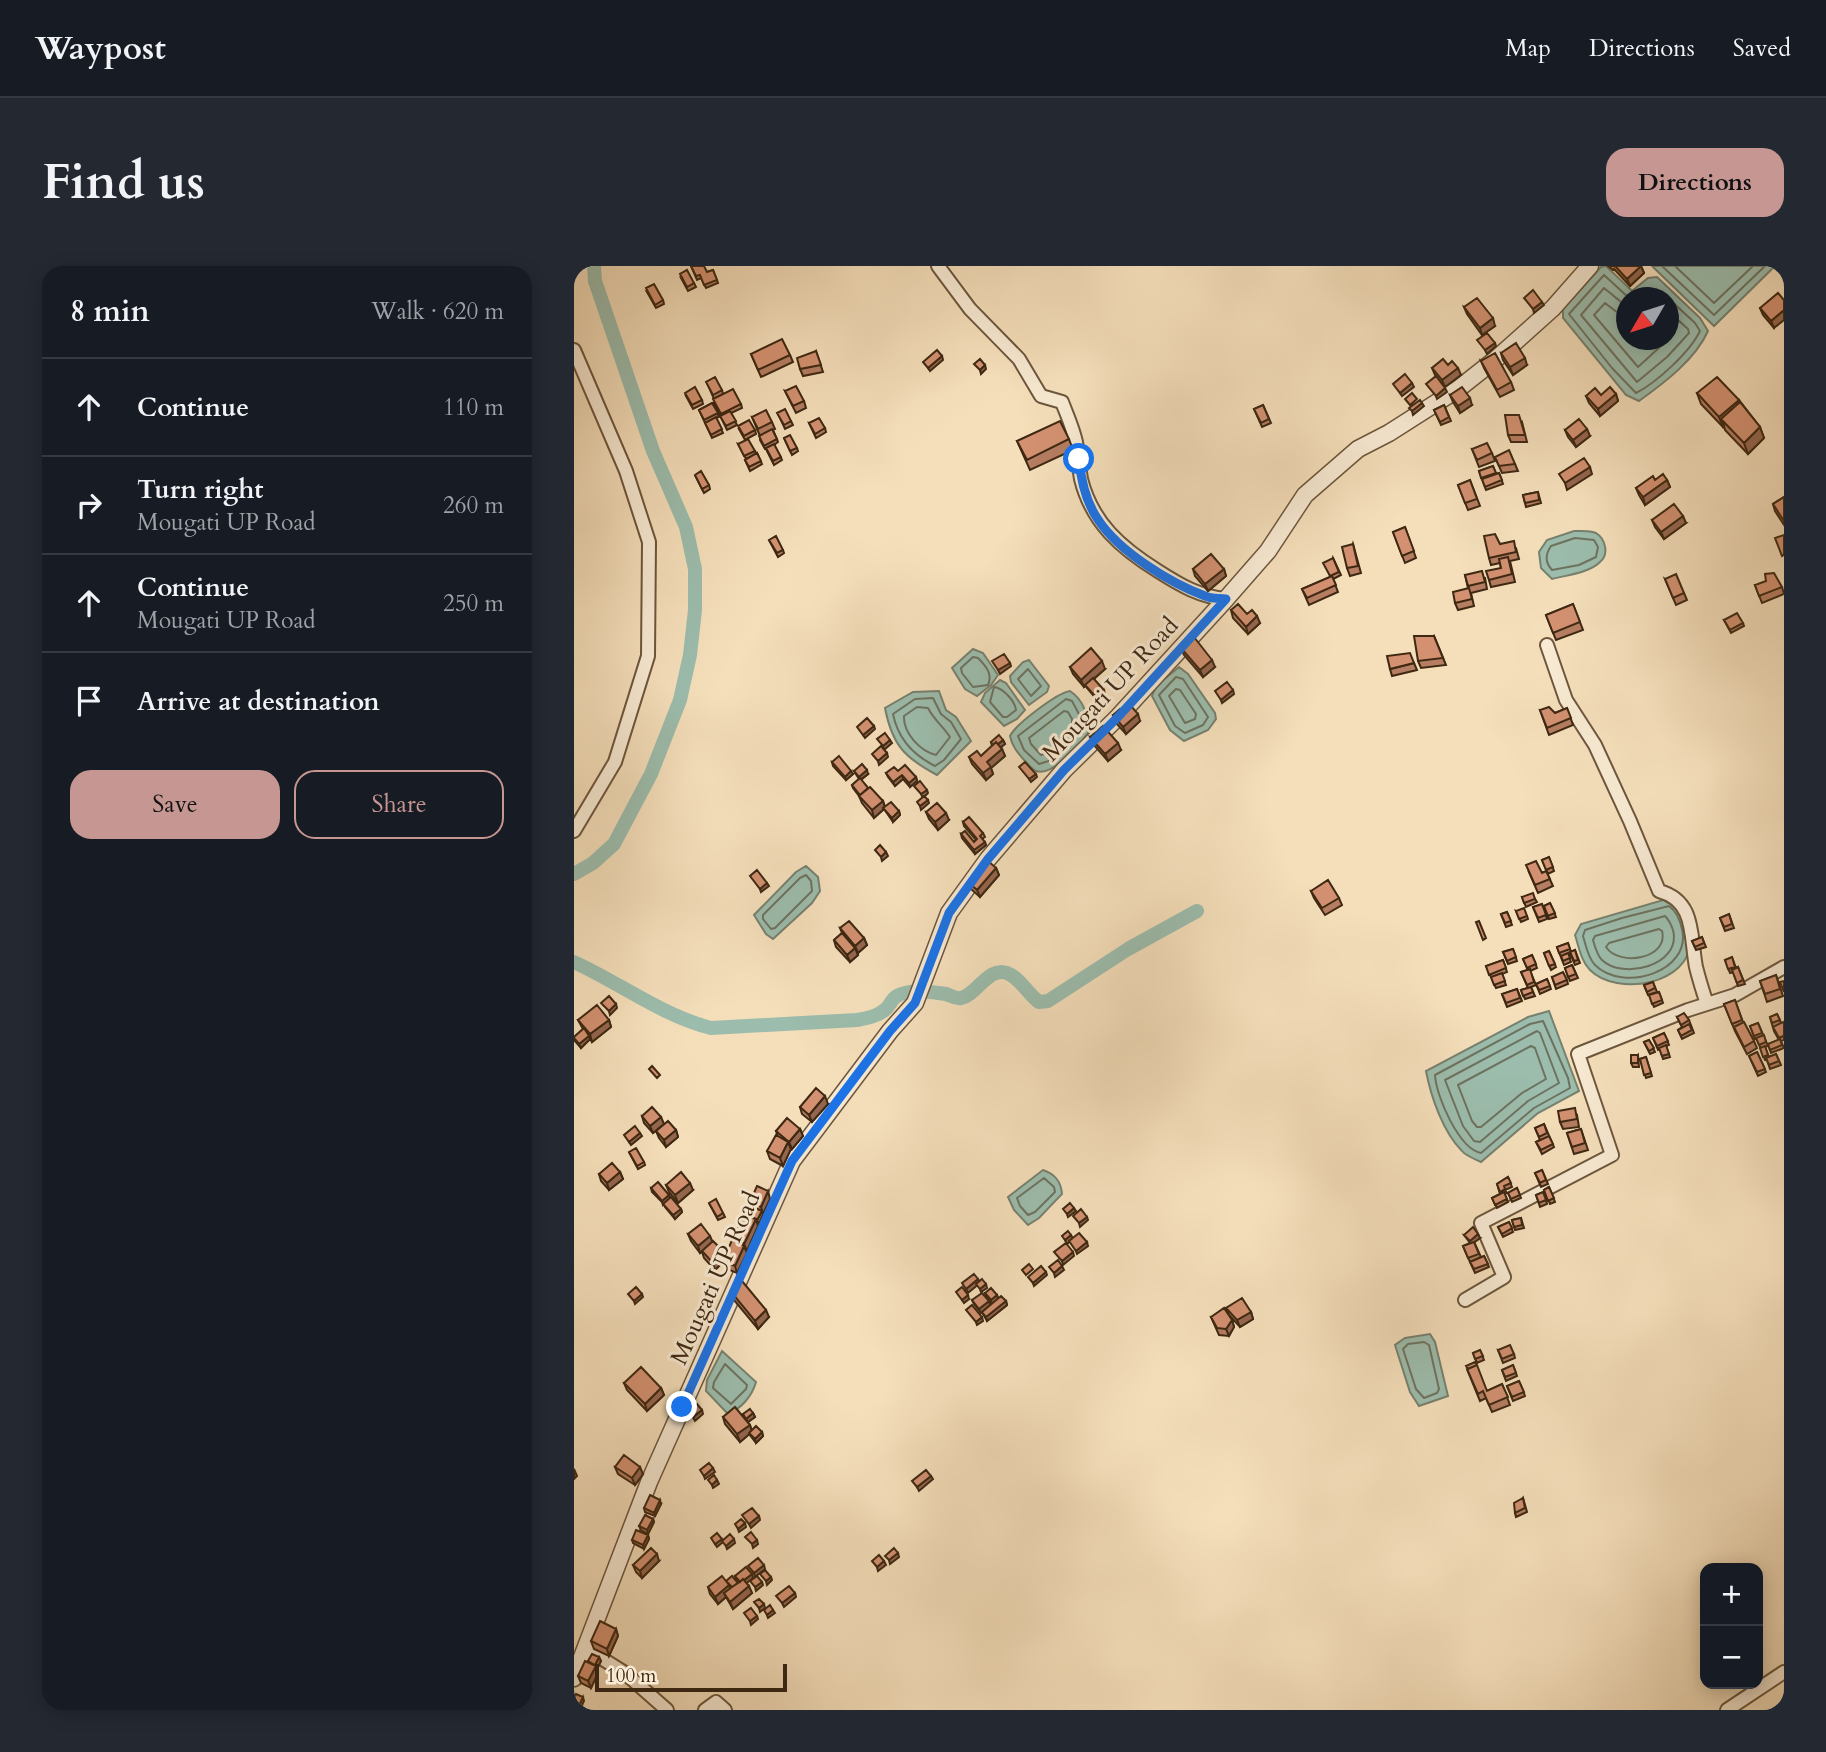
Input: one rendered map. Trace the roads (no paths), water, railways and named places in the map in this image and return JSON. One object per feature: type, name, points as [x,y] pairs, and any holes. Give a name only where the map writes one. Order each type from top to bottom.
[{"type":"street","points":[[938,266],[970,309],[1019,359],[1043,398],[1062,401],[1076,440],[1081,478],[1088,500],[1107,532],[1129,552],[1182,585],[1208,597],[1226,599]]},
{"type":"street","name":"Mougati UP Road","points":[[574,1678],[649,1482],[792,1161],[890,1031],[915,1003],[949,913],[988,859],[1064,770],[1118,717],[1268,551],[1305,495],[1357,449],[1389,433],[1458,389],[1496,359],[1553,308],[1590,266]]},
{"type":"street","points":[[574,350],[626,471],[649,542],[648,656],[615,762],[574,831]]},
{"type":"street","points":[[1547,645],[1566,699],[1595,745],[1658,891],[1673,895],[1686,911],[1696,965],[1707,1004]]},
{"type":"street","points":[[1465,1300],[1504,1277],[1481,1223],[1612,1155],[1578,1054],[1735,995],[1784,967]]},
{"type":"street","points":[[585,1648],[625,1673],[667,1710]]},
{"type":"street","points":[[1727,1710],[1784,1672]]},
{"type":"street","points":[[705,1710],[716,1702],[725,1710]]},
{"type":"water","points":[[1606,266],[1628,287],[1616,287],[1616,350],[1679,350],[1679,298],[1700,318],[1708,331],[1687,361],[1639,401],[1626,395],[1563,318],[1563,309],[1601,267]]},
{"type":"water","points":[[1652,266],[1775,266],[1714,326],[1679,292],[1679,287],[1674,287]]},
{"type":"water","points":[[1657,277],[1667,287],[1637,287],[1648,278]]},
{"type":"water","points":[[1574,531],[1596,533],[1602,539],[1605,555],[1590,569],[1552,579],[1541,568],[1539,552],[1547,540]]},
{"type":"water","points":[[973,649],[983,653],[998,675],[991,685],[977,696],[965,689],[952,668]]},
{"type":"water","points":[[1029,660],[1049,686],[1047,692],[1029,705],[1011,682],[1010,676],[1023,662]]},
{"type":"water","points":[[1179,667],[1188,674],[1215,713],[1216,719],[1208,730],[1184,741],[1170,730],[1152,696],[1156,686]]},
{"type":"water","points":[[1000,680],[1006,683],[1025,710],[1017,719],[1004,726],[981,702],[985,693]]},
{"type":"water","points":[[939,691],[946,710],[956,717],[971,741],[937,775],[916,763],[902,749],[892,732],[885,708],[913,692]]},
{"type":"water","points":[[1070,691],[1085,709],[1088,733],[1057,765],[1042,772],[1036,771],[1017,752],[1010,736],[1037,710]]},
{"type":"water","points":[[806,866],[818,877],[820,891],[812,903],[773,939],[766,934],[754,915],[796,872]]},
{"type":"water","points":[[1670,898],[1679,908],[1691,938],[1687,955],[1679,967],[1666,976],[1634,984],[1617,983],[1590,970],[1582,958],[1575,935],[1581,924]]},
{"type":"water","points":[[1549,1011],[1579,1091],[1538,1113],[1481,1162],[1468,1156],[1455,1143],[1444,1124],[1426,1071],[1528,1017]]},
{"type":"water","points":[[1043,1170],[1057,1179],[1062,1194],[1039,1218],[1028,1225],[1014,1210],[1008,1197]]},
{"type":"water","points":[[1430,1334],[1435,1342],[1448,1396],[1419,1406],[1410,1392],[1395,1345],[1405,1338]]},
{"type":"water","points":[[722,1351],[756,1382],[746,1401],[728,1414],[706,1391],[707,1380]]},
{"type":"waterway","points":[[574,874],[593,863],[614,844],[651,774],[680,700],[690,655],[695,610],[695,569],[686,527],[653,451],[595,281],[594,266]]},
{"type":"waterway","points":[[574,962],[658,1007],[711,1028],[857,1020],[880,1013],[896,997],[908,992],[935,992],[957,998],[967,996],[988,977],[1000,972],[1016,979],[1039,1002],[1048,1001],[1128,949],[1197,911]]}]
